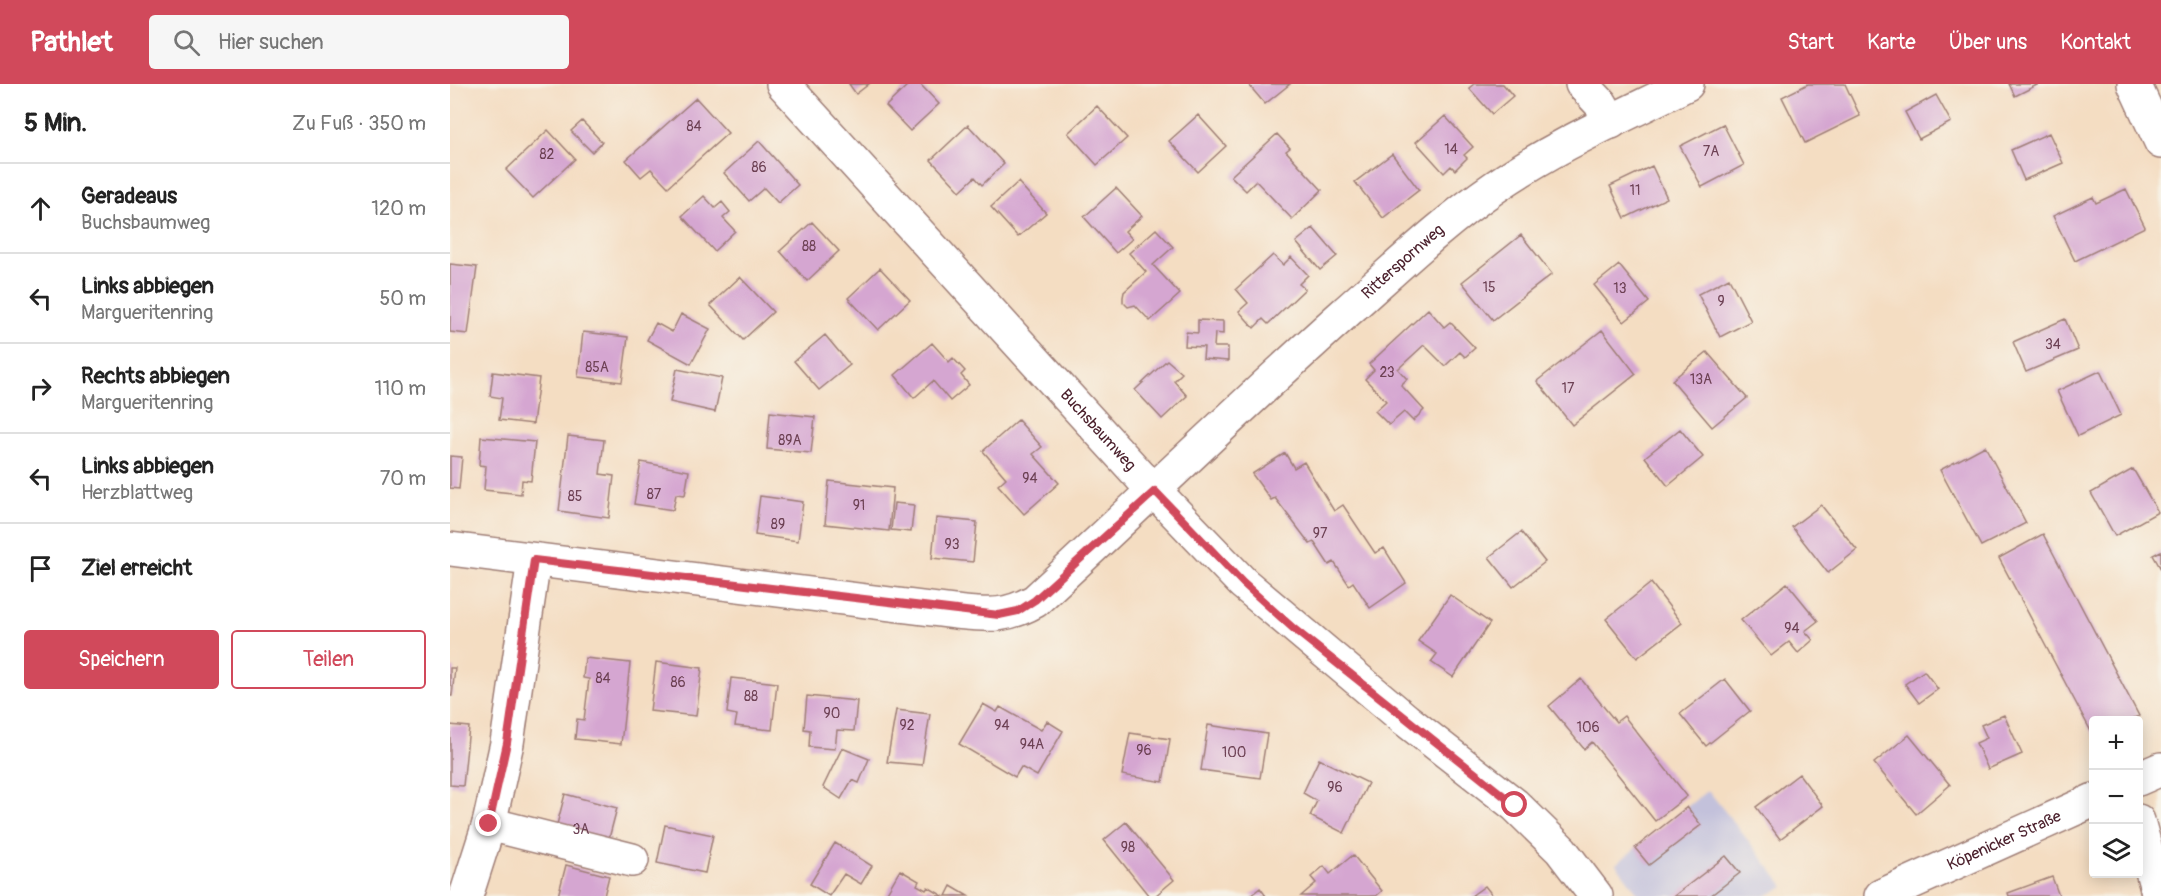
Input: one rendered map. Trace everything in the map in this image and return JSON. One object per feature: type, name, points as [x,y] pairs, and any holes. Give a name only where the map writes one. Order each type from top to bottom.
[{"type":"street","name":"Buchsbaumweg","points":[[783,84],[1155,491],[1243,583],[1294,629],[1515,805],[1561,850],[1596,896]]},
{"type":"street","points":[[1582,84],[1601,104],[1611,122]]},
{"type":"street","name":"Ritterspornweg","points":[[450,549],[999,615],[1018,611],[1035,600],[1155,491],[1259,390],[1457,214],[1505,181],[1611,122],[1687,84]]},
{"type":"street","points":[[2134,84],[2161,141]]},
{"type":"street","points":[[466,896],[489,824],[507,743],[534,560]]},
{"type":"street","points":[[2143,777],[2161,769]]},
{"type":"street","name":"Köpenicker Straße","points":[[1881,896],[2089,802]]},
{"type":"street","points":[[489,824],[632,860]]},
{"type":"street","points":[[2140,824],[2159,896]]},
{"type":"shaded area","points":[[1708,790],[1785,887],[1765,896],[1640,896],[1616,864]]},
{"type":"building","points":[[849,84],[869,84],[856,94]]},
{"type":"building","points":[[909,84],[920,84],[939,104],[910,131],[886,106]]},
{"type":"building","points":[[1248,84],[1290,84],[1265,104]]},
{"type":"building","points":[[1474,84],[1503,84],[1513,96],[1492,114],[1469,88]]},
{"type":"building","points":[[1808,84],[1845,84],[1860,116],[1805,143],[1782,97]]},
{"type":"building","points":[[2009,84],[2039,84],[2015,96]]},
{"type":"building","points":[[1936,95],[1951,122],[1919,139],[1905,112]]},
{"type":"building","points":[[696,98],[728,133],[668,187],[651,169],[641,177],[626,160]]},
{"type":"building","points":[[1097,106],[1127,138],[1097,165],[1068,133]]},
{"type":"building","points":[[1198,115],[1226,146],[1198,172],[1169,141]]},
{"type":"building","points":[[1445,116],[1473,147],[1464,155],[1467,158],[1455,170],[1451,166],[1444,173],[1416,142]]},
{"type":"building","points":[[582,121],[602,142],[592,152],[571,131]]},
{"type":"building","points":[[1723,124],[1744,165],[1702,187],[1680,146]]},
{"type":"building","points":[[968,125],[1004,164],[982,185],[975,177],[960,191],[931,160]]},
{"type":"building","points":[[548,130],[575,159],[533,198],[506,170]]},
{"type":"building","points":[[2049,133],[2063,163],[2024,180],[2011,150]]},
{"type":"building","points":[[1277,134],[1290,148],[1286,151],[1322,190],[1292,219],[1256,181],[1246,191],[1231,176]]},
{"type":"building","points":[[759,141],[798,185],[778,203],[764,188],[749,201],[724,173]]},
{"type":"building","points":[[1392,154],[1419,190],[1383,218],[1355,182]]},
{"type":"building","points":[[1652,166],[1667,198],[1625,218],[1610,186]]},
{"type":"building","points":[[1018,182],[1046,213],[1018,237],[991,207]]},
{"type":"building","points":[[1116,188],[1142,216],[1125,231],[1132,239],[1116,253],[1084,217]]},
{"type":"building","points":[[2126,189],[2145,227],[2075,261],[2053,216],[2093,197],[2096,203]]},
{"type":"building","points":[[704,196],[715,208],[722,202],[730,212],[723,218],[735,231],[714,251],[682,216]]},
{"type":"building","points":[[812,222],[839,251],[807,281],[780,251]]},
{"type":"building","points":[[1313,228],[1337,256],[1320,270],[1296,242]]},
{"type":"building","points":[[1156,229],[1173,247],[1153,265],[1180,294],[1150,321],[1135,305],[1128,307],[1123,302],[1123,297],[1124,292],[1146,272],[1129,253]]},
{"type":"building","points":[[1521,235],[1552,274],[1493,320],[1462,282]]},
{"type":"building","points":[[1273,255],[1283,265],[1291,257],[1308,275],[1299,284],[1305,289],[1268,324],[1263,319],[1254,328],[1239,311],[1248,303],[1236,289]]},
{"type":"building","points":[[450,264],[477,267],[468,334],[450,332]]},
{"type":"building","points":[[1619,265],[1649,302],[1624,322],[1594,285]]},
{"type":"building","points":[[880,268],[910,300],[878,330],[848,298]]},
{"type":"building","points":[[740,277],[773,312],[743,340],[710,305]]},
{"type":"building","points":[[1729,278],[1751,321],[1720,337],[1698,294]]},
{"type":"building","points":[[1428,309],[1444,327],[1450,322],[1475,348],[1465,357],[1460,352],[1445,366],[1424,345],[1398,369],[1407,379],[1401,385],[1424,410],[1413,421],[1404,412],[1389,425],[1375,411],[1386,401],[1365,379],[1374,370],[1369,364]]},
{"type":"building","points":[[681,314],[710,329],[691,364],[647,340],[656,323],[672,332]]},
{"type":"building","points":[[2065,319],[2078,350],[2026,372],[2013,342]]},
{"type":"building","points":[[1198,320],[1223,321],[1223,334],[1215,333],[1214,347],[1228,347],[1228,361],[1203,359],[1204,347],[1185,346],[1186,332],[1198,333]]},
{"type":"building","points":[[1602,330],[1636,374],[1572,425],[1537,381]]},
{"type":"building","points":[[583,332],[628,337],[622,382],[578,377]]},
{"type":"building","points":[[825,335],[850,365],[819,390],[794,361]]},
{"type":"building","points":[[932,343],[949,362],[953,358],[965,371],[961,375],[969,385],[950,401],[933,381],[914,398],[895,375]]},
{"type":"building","points":[[1707,352],[1747,398],[1712,427],[1672,380]]},
{"type":"building","points":[[1167,360],[1182,373],[1174,381],[1187,396],[1162,419],[1135,390]]},
{"type":"building","points":[[677,369],[722,378],[715,412],[670,402]]},
{"type":"building","points":[[2100,371],[2121,415],[2078,436],[2057,391]]},
{"type":"building","points":[[493,372],[539,378],[533,424],[499,420],[502,398],[490,396]]},
{"type":"building","points":[[770,412],[815,417],[811,453],[767,449]]},
{"type":"building","points":[[1018,420],[1042,447],[1033,454],[1059,483],[1024,514],[998,485],[1006,478],[983,451]]},
{"type":"building","points":[[1680,429],[1703,457],[1668,486],[1645,457]]},
{"type":"building","points":[[568,436],[604,440],[600,474],[614,476],[609,518],[559,511]]},
{"type":"building","points":[[481,437],[535,442],[531,481],[522,480],[521,494],[484,490],[486,466],[479,465]]},
{"type":"building","points":[[1985,446],[2026,523],[1981,546],[1940,470]]},
{"type":"building","points":[[1285,453],[1294,468],[1304,462],[1334,511],[1343,505],[1375,553],[1384,548],[1406,583],[1370,608],[1353,582],[1349,585],[1334,562],[1329,565],[1314,542],[1310,544],[1275,498],[1271,500],[1252,474]]},
{"type":"building","points":[[450,456],[462,457],[459,489],[450,488]]},
{"type":"building","points":[[641,462],[689,471],[685,495],[676,494],[673,510],[634,504]]},
{"type":"building","points":[[2133,469],[2158,512],[2115,536],[2091,493]]},
{"type":"building","points":[[829,481],[893,488],[889,531],[825,524]]},
{"type":"building","points":[[760,496],[803,502],[798,541],[755,535]]},
{"type":"building","points":[[894,503],[914,505],[911,532],[891,530]]},
{"type":"building","points":[[1821,505],[1857,550],[1828,573],[1792,527]]},
{"type":"building","points":[[936,518],[977,522],[973,562],[932,558]]},
{"type":"building","points":[[1521,532],[1545,562],[1513,587],[1489,557]]},
{"type":"building","points":[[2043,534],[2139,716],[2089,716],[2089,728],[1999,558]]},
{"type":"building","points":[[2161,551],[2161,569],[2153,555]]},
{"type":"building","points":[[1651,583],[1682,623],[1637,658],[1606,619]]},
{"type":"building","points":[[1787,583],[1818,621],[1805,631],[1813,640],[1798,653],[1789,642],[1771,656],[1741,620]]},
{"type":"building","points":[[1450,595],[1490,623],[1453,677],[1431,662],[1437,654],[1418,641]]},
{"type":"building","points":[[585,658],[630,663],[621,744],[575,739],[577,719],[584,720],[589,679],[583,678]]},
{"type":"building","points":[[656,662],[702,668],[696,716],[650,711]]},
{"type":"building","points":[[450,668],[455,668],[452,696],[450,696]]},
{"type":"building","points":[[1924,671],[1938,689],[1919,703],[1905,684]]},
{"type":"building","points":[[731,678],[777,683],[772,730],[735,726],[737,715],[727,713]]},
{"type":"building","points":[[1581,679],[1616,722],[1624,716],[1687,796],[1655,821],[1592,742],[1584,749],[1549,706]]},
{"type":"building","points":[[1725,679],[1750,711],[1706,746],[1680,714]]},
{"type":"building","points":[[807,696],[857,701],[854,731],[837,730],[835,749],[809,747],[810,730],[804,729]]},
{"type":"building","points":[[983,704],[997,712],[1000,707],[1041,730],[1047,721],[1063,731],[1037,776],[1021,767],[1015,777],[959,744]]},
{"type":"building","points":[[896,710],[930,714],[922,765],[887,762]]},
{"type":"building","points":[[2004,715],[2022,754],[1988,769],[1976,743],[1987,738],[1981,725]]},
{"type":"building","points":[[450,725],[469,727],[463,786],[450,785]]},
{"type":"building","points":[[1208,725],[1267,734],[1260,778],[1201,770]]},
{"type":"building","points":[[1130,733],[1170,739],[1163,782],[1122,775]]},
{"type":"building","points":[[1909,735],[1950,785],[1916,814],[1874,763]]},
{"type":"building","points":[[842,748],[869,759],[859,783],[852,780],[841,799],[823,787]]},
{"type":"building","points":[[1319,759],[1368,783],[1344,833],[1310,816],[1317,801],[1303,793]]},
{"type":"building","points":[[1799,774],[1823,806],[1780,839],[1756,807]]},
{"type":"building","points":[[565,794],[617,808],[606,850],[554,836]]},
{"type":"building","points":[[1687,807],[1701,825],[1649,865],[1635,848]]},
{"type":"building","points":[[1126,822],[1174,880],[1155,896],[1149,896],[1104,840]]},
{"type":"building","points":[[665,825],[713,835],[705,873],[657,863]]},
{"type":"building","points":[[835,843],[872,866],[861,884],[844,874],[829,896],[810,884]]},
{"type":"building","points":[[1353,855],[1382,891],[1376,896],[1301,896],[1316,883],[1311,877],[1324,866],[1330,874]]},
{"type":"building","points":[[1726,856],[1740,873],[1710,896],[1674,896]]},
{"type":"building","points":[[566,865],[609,876],[604,896],[558,896]]},
{"type":"building","points":[[900,870],[919,881],[917,885],[926,890],[928,887],[943,896],[885,896]]},
{"type":"building","points":[[2052,877],[2059,896],[2009,896],[2008,893]]},
{"type":"building","points":[[951,886],[968,896],[946,896]]},
{"type":"building","points":[[1485,886],[1493,896],[1471,896]]},
{"type":"building","points":[[1260,888],[1266,896],[1250,896]]},
{"type":"route","points":[[489,824],[519,674],[534,560],[955,612],[999,615],[1018,611],[1035,600],[1155,491],[1243,583],[1294,629],[1515,805]]}]
